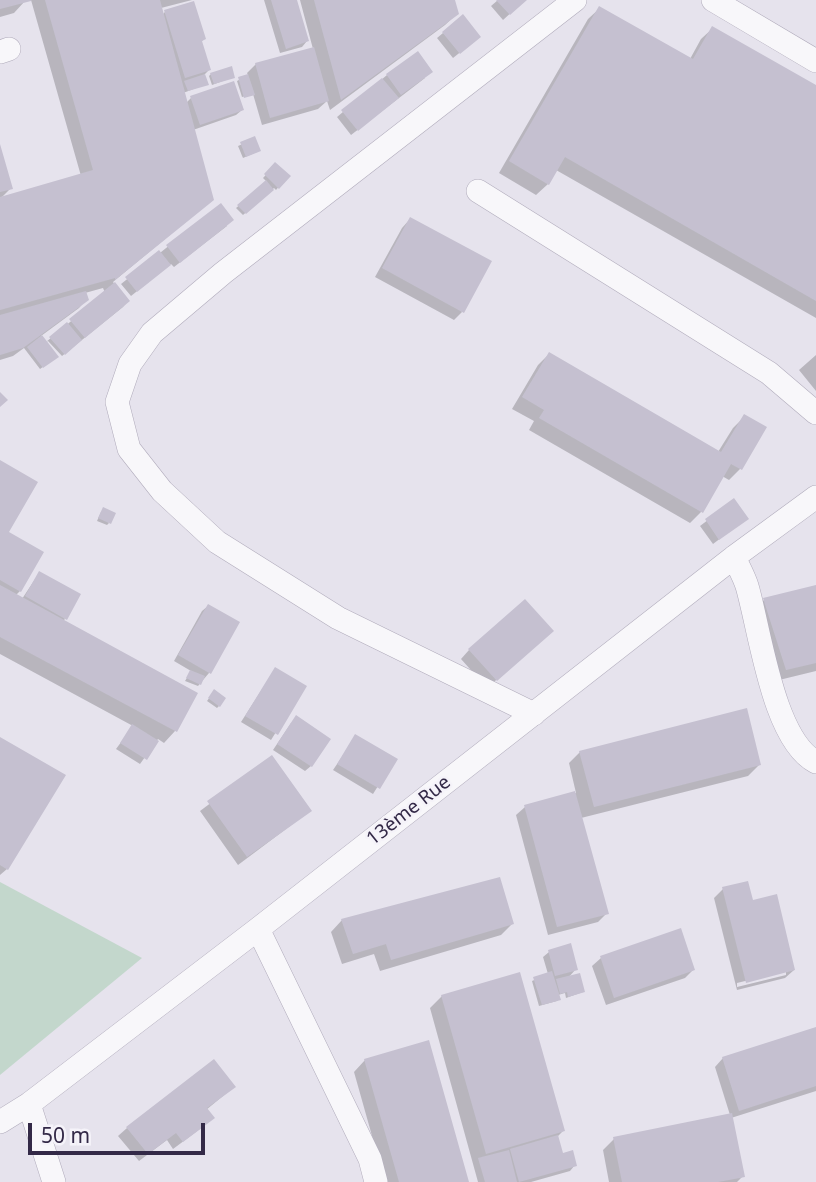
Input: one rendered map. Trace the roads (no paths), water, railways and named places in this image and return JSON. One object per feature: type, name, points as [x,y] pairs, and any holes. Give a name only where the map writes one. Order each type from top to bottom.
[{"type":"street","points":[[534,714],[338,618],[217,542],[162,491],[128,449],[117,402],[130,364],[152,333],[223,272],[575,0]]},
{"type":"street","points":[[713,0],[816,61]]},
{"type":"street","points":[[478,191],[769,373],[816,413]]},
{"type":"street","name":"13ème Rue","points":[[0,1122],[29,1104],[258,929],[734,557],[816,497]]},
{"type":"street","points":[[734,557],[747,584],[761,652],[789,732],[800,751],[816,762]]},
{"type":"street","points":[[258,929],[370,1158],[376,1182]]},
{"type":"street","points":[[29,1104],[54,1182]]}]
